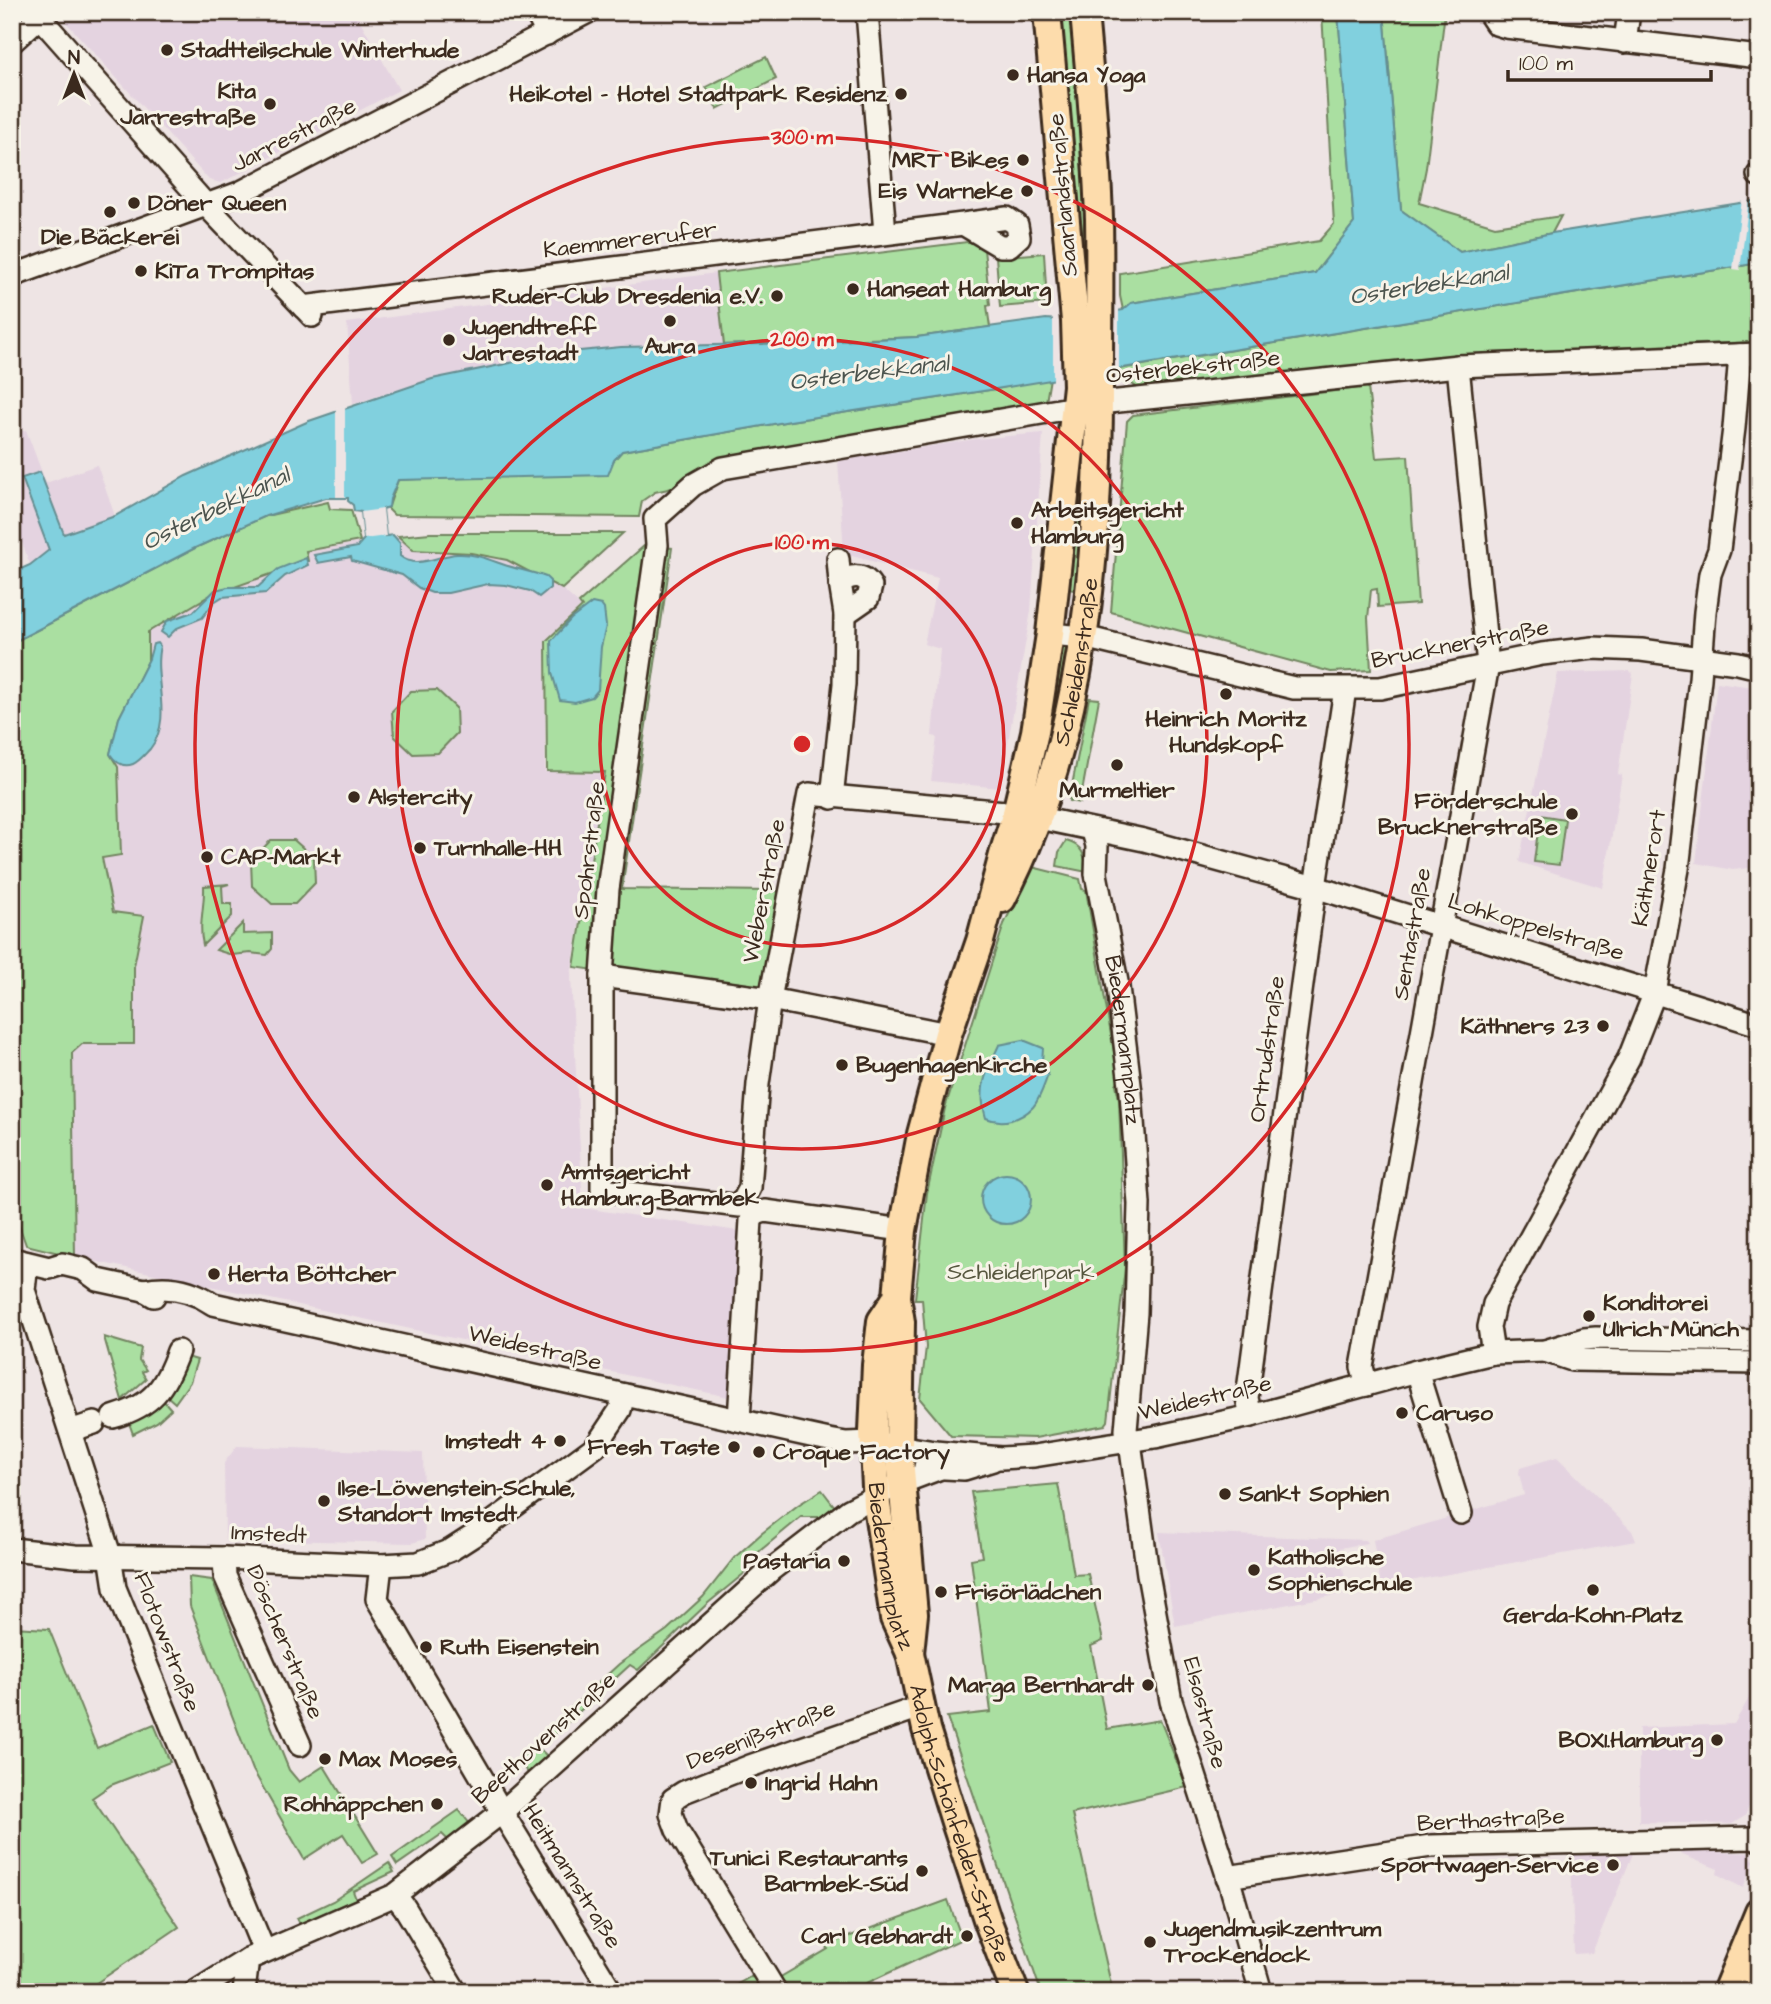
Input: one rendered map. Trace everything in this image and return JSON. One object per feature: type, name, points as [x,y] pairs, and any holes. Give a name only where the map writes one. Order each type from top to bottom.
[{"type":"main road","name":"Saarlandstraße","points":[[1047,12],[1087,309]]},
{"type":"main road","name":"Saarlandstraße","points":[[1084,12],[1094,127],[1087,309],[1088,377]]},
{"type":"main road","name":"Schleidenstraße","points":[[1028,816],[1034,732],[1087,406],[1088,377]]},
{"type":"main road","name":"Schleidenstraße","points":[[1028,816],[1067,726],[1084,637],[1100,442],[1087,406]]},
{"type":"main road","name":"Biedermannplatz","points":[[910,1653],[914,1614],[912,1467],[897,1297],[903,1230],[921,1134],[948,1034],[980,941],[1003,851],[1028,816]]},
{"type":"main road","name":"Biedermannplatz","points":[[897,1297],[881,1321],[876,1365],[873,1449],[876,1497],[894,1618],[910,1653]]},
{"type":"main road","name":"Adolph-Schönfelder-Straße","points":[[910,1653],[920,1707],[963,1847],[1015,1992]]},
{"type":"main road","points":[[1726,1992],[1759,1912]]},
{"type":"main road","points":[[1753,1992],[1759,1977]]},
{"type":"street","points":[[536,12],[547,34]]},
{"type":"street","name":"Jarrestraße","points":[[12,276],[239,193],[588,12]]},
{"type":"street","points":[[867,12],[885,233]]},
{"type":"street","points":[[1488,12],[1496,24],[1506,27],[1759,57]]},
{"type":"street","points":[[1625,42],[1629,12]]},
{"type":"street","points":[[12,42],[40,14],[206,205]]},
{"type":"street","name":"Kaemmererufer","points":[[206,205],[308,312],[963,224]]},
{"type":"street","name":"Osterbekstraße","points":[[656,519],[693,485],[723,468],[1087,406],[1458,366],[1749,354]]},
{"type":"street","name":"Käthnerort","points":[[1493,1353],[1489,1327],[1494,1304],[1629,1058],[1655,992],[1678,869],[1710,574],[1720,550],[1734,428],[1749,354]]},
{"type":"street","name":"Sentastraße","points":[[1367,1385],[1362,1367],[1488,665],[1458,366]]},
{"type":"street","name":"Spohrstraße","points":[[656,519],[657,545],[608,889],[602,976],[602,1190],[750,1208]]},
{"type":"street","points":[[838,559],[845,614],[844,684],[832,797],[1028,816],[1093,831]]},
{"type":"street","points":[[840,583],[853,576],[862,577],[870,586],[868,598],[845,614]]},
{"type":"street","name":"Brucknerstraße","points":[[1050,634],[1084,637],[1294,688],[1380,688],[1558,651],[1593,648],[1625,648],[1759,668]]},
{"type":"street","name":"Ortrudstraße","points":[[1251,1416],[1247,1398],[1315,887],[1345,689]]},
{"type":"street","name":"Weberstraße","points":[[739,1420],[751,1220],[750,1188],[758,1084],[770,999],[809,794],[832,797]]},
{"type":"street","name":"Lohkoppelstraße","points":[[1093,831],[1144,840],[1315,887],[1759,1025]]},
{"type":"street","name":"Biedermannplatz","points":[[1093,831],[1097,846],[1096,874],[1118,988],[1128,1067],[1139,1204],[1136,1313],[1126,1415],[1126,1430],[1130,1442]]},
{"type":"street","points":[[602,976],[770,999],[948,1034]]},
{"type":"street","points":[[750,1208],[903,1230]]},
{"type":"street","name":"Weidestraße","points":[[20,1261],[48,1268],[62,1264],[83,1269],[98,1280],[144,1290],[164,1286],[198,1294],[213,1304],[873,1449],[912,1467],[964,1469],[1001,1458]]},
{"type":"street","name":"Flotowstraße","points":[[20,1261],[24,1290],[110,1555],[115,1588],[256,1955]]},
{"type":"street","name":"Weidestraße","points":[[912,1467],[1034,1456],[1130,1442],[1251,1416],[1493,1353],[1545,1351],[1584,1339],[1759,1341]]},
{"type":"street","points":[[70,1431],[131,1412],[158,1392],[169,1378],[178,1351]]},
{"type":"street","name":"Weidestraße","points":[[1545,1351],[1572,1360],[1759,1363]]},
{"type":"street","points":[[1417,1371],[1461,1513]]},
{"type":"street","name":"Imstedt","points":[[12,1549],[75,1556],[224,1558],[381,1565],[418,1563],[451,1550],[491,1524],[596,1446],[620,1410],[624,1395]]},
{"type":"street","name":"Elsastraße","points":[[1130,1442],[1148,1574],[1171,1701],[1261,1992]]},
{"type":"street","name":"Beethovenstraße","points":[[195,1992],[256,1955],[395,1895],[502,1812],[771,1570],[838,1518],[876,1497],[912,1467]]},
{"type":"street","name":"Döscherstraße","points":[[224,1558],[225,1576],[300,1745]]},
{"type":"street","name":"Heitmannstraße","points":[[381,1565],[377,1599],[612,1992]]},
{"type":"street","name":"Desenißstraße","points":[[776,1992],[677,1830],[671,1814],[673,1799],[717,1779],[920,1707]]},
{"type":"street","name":"Berthastraße","points":[[1227,1877],[1431,1846],[1752,1838],[1759,1840]]},
{"type":"street","points":[[395,1895],[456,1992]]},
{"type":"street","points":[[244,1992],[256,1955]]},
{"type":"shaded area","name":"Kita Jarrestraße","points":[[64,12],[355,12],[399,90],[221,183],[209,180],[65,21]]},
{"type":"shaded area","points":[[716,273],[724,345],[621,347],[559,353],[432,379],[353,404],[347,323]]},
{"type":"shaded area","points":[[26,430],[46,483],[97,465],[115,516],[63,534],[50,551],[30,565],[12,513],[12,434]]},
{"type":"shaded area","points":[[1043,433],[1031,611],[1000,788],[931,781],[937,737],[932,736],[940,649],[924,644],[938,578],[844,554],[838,461],[975,439]]},
{"type":"shaded area","points":[[398,536],[413,550],[471,553],[507,560],[562,589],[581,606],[545,641],[545,772],[604,773],[571,976],[583,1208],[738,1231],[733,1398],[75,1257],[72,1053],[82,1044],[134,1044],[134,966],[144,916],[113,912],[101,857],[105,703],[148,632],[209,596],[307,561],[305,552]],"holes":[[[153,644],[160,646],[157,664],[160,724],[152,746],[136,762],[148,661]]]},
{"type":"shaded area","name":"Förderschule Brucknerstraße","points":[[1630,671],[1633,674],[1618,774],[1622,775],[1603,888],[1519,862],[1558,673]]},
{"type":"shaded area","points":[[1717,682],[1759,688],[1759,932],[1749,868],[1733,870],[1696,863]]},
{"type":"shaded area","name":"Ilse-Löwenstein-Schule, Standort Imstedt","points":[[237,1446],[423,1453],[425,1539],[412,1543],[225,1539],[224,1463]]},
{"type":"shaded area","points":[[1557,1457],[1632,1531],[1636,1541],[1381,1586],[1373,1540],[1524,1495],[1520,1468]]},
{"type":"shaded area","name":"Katholische Sophienschule","points":[[1159,1532],[1366,1540],[1367,1543],[1340,1548],[1347,1593],[1175,1626]]},
{"type":"shaded area","points":[[1759,1645],[1759,1781],[1745,1816],[1732,1824],[1639,1822],[1639,1728],[1734,1724],[1748,1700]]},
{"type":"shaded area","points":[[1634,1851],[1592,1953],[1574,1954],[1571,1852]]},
{"type":"shaded area","points":[[1681,1851],[1749,1853],[1754,1861],[1743,1888],[1717,1874],[1718,1869],[1680,1854]]},
{"type":"green space","points":[[1055,12],[1079,12],[1092,175],[1089,305],[1081,276]]},
{"type":"green space","points":[[1322,12],[1338,12],[1354,223],[1315,273],[1131,303],[1123,310],[1120,273],[1319,241],[1334,224]]},
{"type":"green space","points":[[1384,12],[1445,12],[1426,168],[1419,203],[1495,226],[1561,216],[1552,233],[1460,252],[1401,210]]},
{"type":"green space","points":[[766,57],[776,79],[717,109],[706,87]]},
{"type":"green space","name":"Hanseat Hamburg","points":[[983,240],[990,327],[917,337],[724,345],[716,273]]},
{"type":"green space","points":[[1044,253],[1047,303],[1000,307],[996,257]]},
{"type":"green space","points":[[1759,263],[1759,342],[1448,358],[1138,388],[1120,376],[1119,369]]},
{"type":"green space","points":[[1050,378],[1046,402],[655,492],[642,501],[639,517],[394,515],[388,509],[398,480],[475,476],[614,460],[622,451]]},
{"type":"green space","points":[[1368,387],[1376,458],[1408,456],[1418,604],[1378,607],[1377,589],[1371,590],[1368,618],[1371,670],[1331,672],[1111,612],[1127,421],[1133,415]]},
{"type":"green space","points":[[1078,448],[1087,449],[1081,524],[1080,591],[1068,589],[1078,507]]},
{"type":"green space","points":[[328,502],[330,509],[351,510],[360,541],[306,551],[308,561],[209,596],[148,632],[148,661],[119,718],[110,754],[118,767],[121,855],[102,858],[113,912],[144,916],[134,966],[134,1044],[82,1044],[72,1053],[75,1257],[26,1245],[12,1205],[12,643],[195,548],[266,516]]},
{"type":"green space","points":[[430,533],[623,533],[562,589],[507,560],[471,553],[413,550],[398,536]]},
{"type":"green space","points":[[645,545],[672,548],[622,889],[781,891],[759,994],[574,967],[605,772],[547,771],[546,641],[582,607],[579,603]]},
{"type":"green space","points":[[1065,643],[1073,644],[1038,793],[1050,727],[1056,647]]},
{"type":"green space","points":[[437,690],[456,708],[457,733],[438,753],[413,754],[394,736],[392,711],[411,691]]},
{"type":"green space","points":[[1089,698],[1099,699],[1080,803],[1069,801]]},
{"type":"green space","points":[[1540,815],[1565,819],[1559,865],[1534,862]]},
{"type":"green space","points":[[271,840],[294,840],[314,858],[315,883],[295,904],[272,904],[252,886],[251,861]]},
{"type":"green space","points":[[1066,841],[1076,845],[1082,852],[1087,872],[1057,866],[1059,852]]},
{"type":"green space","name":"Schleidenpark","points":[[1032,867],[1080,879],[1082,889],[1086,890],[1119,1081],[1116,1084],[1119,1099],[1125,1267],[1108,1421],[1105,1425],[1035,1438],[951,1436],[920,1399],[926,1347],[922,1299],[915,1299],[927,1193],[945,1108],[1004,924]]},
{"type":"green space","points":[[229,884],[222,886],[223,904],[232,904],[232,916],[203,945],[201,930],[204,886]]},
{"type":"green space","points":[[243,923],[243,934],[272,933],[272,949],[267,955],[232,955],[216,950]]},
{"type":"green space","points":[[104,1337],[141,1348],[139,1360],[146,1370],[142,1372],[146,1379],[122,1400]]},
{"type":"green space","points":[[187,1357],[197,1360],[190,1382],[175,1403],[167,1396]]},
{"type":"green space","points":[[163,1400],[171,1409],[157,1422],[133,1434],[129,1423]]},
{"type":"green space","points":[[1058,1484],[1074,1575],[1088,1574],[1103,1641],[1091,1646],[1107,1729],[1160,1720],[1187,1787],[1072,1814],[1111,1984],[1120,1992],[1041,1992],[947,1717],[991,1712],[971,1559],[982,1557],[971,1492]]},
{"type":"green space","points":[[822,1490],[835,1507],[820,1517],[801,1517],[744,1564],[746,1572],[707,1604],[638,1670],[630,1665],[545,1743],[539,1737],[619,1664],[667,1630],[703,1597],[734,1558],[761,1534]]},
{"type":"green space","points":[[189,1577],[212,1580],[289,1770],[299,1782],[324,1766],[378,1854],[362,1863],[343,1834],[304,1859],[253,1770],[190,1606]]},
{"type":"green space","points":[[12,1627],[49,1629],[97,1748],[154,1724],[170,1762],[111,1785],[92,1798],[179,1927],[83,1992],[23,1992],[12,1976]]},
{"type":"green space","points":[[535,1744],[547,1756],[529,1774],[518,1761]]},
{"type":"green space","points":[[459,1810],[470,1824],[449,1841],[442,1834],[397,1865],[392,1857]]},
{"type":"green space","points":[[389,1863],[394,1872],[353,1891],[356,1899],[300,1924],[297,1918],[333,1901]]},
{"type":"green space","points":[[948,1900],[962,1939],[852,1992],[724,1992],[750,1977],[777,1979],[828,1949],[826,1945]]},
{"type":"water","name":"Osterbekkanal","points":[[1338,12],[1384,12],[1401,210],[1460,252],[1552,233],[1759,200],[1759,263],[790,421],[622,451],[614,460],[608,475],[398,480],[389,507],[383,509],[386,536],[393,535],[400,543],[400,556],[406,560],[420,562],[457,554],[473,555],[546,577],[550,581],[550,588],[539,597],[530,591],[488,584],[448,593],[432,593],[419,588],[402,575],[352,561],[351,557],[318,563],[314,555],[357,547],[364,539],[361,512],[354,511],[348,498],[326,498],[266,516],[195,548],[12,643],[12,573],[30,565],[49,550],[22,478],[40,472],[64,534],[115,516],[186,476],[309,421],[432,379],[559,353],[621,347],[917,337],[1046,319],[1059,320],[1123,310],[1131,303],[1315,273],[1354,223]]},
{"type":"water","points":[[306,558],[308,565],[285,576],[266,593],[222,597],[214,602],[202,618],[177,628],[168,637],[161,632],[167,621],[193,612],[215,590],[258,587],[278,569]]},
{"type":"water","points":[[592,603],[601,605],[604,609],[606,626],[601,647],[598,690],[592,697],[575,702],[560,700],[552,673],[551,641],[571,619]]},
{"type":"water","points":[[158,643],[161,724],[150,749],[133,764],[123,765],[110,754],[119,718],[149,659],[153,644]]},
{"type":"water","points":[[1023,1040],[1043,1048],[1042,1062],[1048,1075],[1040,1096],[1033,1107],[1017,1118],[998,1121],[986,1118],[983,1089],[999,1045]]},
{"type":"water","points":[[1006,1174],[1023,1182],[1031,1199],[1023,1216],[1006,1224],[989,1216],[981,1199],[989,1182]]},
{"type":"pier","points":[[1749,198],[1740,270],[1733,269],[1742,199]]},
{"type":"pier","points":[[1119,307],[1119,373],[1053,382],[1053,316]]},
{"type":"pier","points":[[345,404],[345,497],[336,497],[336,407]]},
{"type":"pier","points":[[383,509],[386,536],[364,539],[361,512]]},
{"type":"place","name":"Stadtteilschule Winterhude","points":[[167,50]]},
{"type":"place","name":"Hansa Yoga","points":[[1013,75]]},
{"type":"place","name":"Heikotel – Hotel Stadtpark Residenz","points":[[901,94]]},
{"type":"place","name":"Kita Jarrestraße","points":[[270,104]]},
{"type":"place","name":"MRT Bikes","points":[[1023,160]]},
{"type":"place","name":"Eis Warneke","points":[[1027,191]]},
{"type":"place","name":"Döner Queen","points":[[134,203]]},
{"type":"place","name":"Die Bäckerei","points":[[110,212]]},
{"type":"place","name":"KiTa Trompitas","points":[[141,271]]},
{"type":"place","name":"Hanseat Hamburg","points":[[853,289]]},
{"type":"place","name":"Ruder-Club Dresdenia e.V.","points":[[777,296]]},
{"type":"place","name":"Aura","points":[[670,321]]},
{"type":"place","name":"Jugendtreff Jarrestadt","points":[[449,340]]},
{"type":"place","name":"Arbeitsgericht Hamburg","points":[[1017,523]]},
{"type":"place","name":"Heinrich Moritz Hundskopf","points":[[1226,694]]},
{"type":"place","name":"Murmeltier","points":[[1117,765]]},
{"type":"place","name":"Alstercity","points":[[354,797]]},
{"type":"place","name":"Förderschule Brucknerstraße","points":[[1572,814]]},
{"type":"place","name":"Turnhalle-HH","points":[[420,848]]},
{"type":"place","name":"CAP-Markt","points":[[207,857]]},
{"type":"place","name":"Käthners 23","points":[[1603,1026]]},
{"type":"place","name":"Bugenhagenkirche","points":[[842,1065]]},
{"type":"place","name":"Amtsgericht Hamburg-Barmbek","points":[[547,1185]]},
{"type":"place","name":"Herta Böttcher","points":[[214,1274]]},
{"type":"place","name":"Konditorei Ulrich Münch","points":[[1589,1316]]},
{"type":"place","name":"Caruso","points":[[1402,1413]]},
{"type":"place","name":"Imstedt 4","points":[[560,1441]]},
{"type":"place","name":"Fresh Taste","points":[[734,1447]]},
{"type":"place","name":"Croque Factory","points":[[759,1452]]},
{"type":"place","name":"Sankt Sophien","points":[[1225,1494]]},
{"type":"place","name":"Ilse-Löwenstein-Schule, Standort Imstedt","points":[[324,1501]]},
{"type":"place","name":"Pastaria","points":[[844,1561]]},
{"type":"place","name":"Katholische Sophienschule","points":[[1254,1570]]},
{"type":"place","name":"Gerda-Kohn-Platz","points":[[1593,1590]]},
{"type":"place","name":"Frisörlädchen","points":[[941,1592]]},
{"type":"place","name":"Ruth Eisenstein","points":[[426,1647]]},
{"type":"place","name":"Marga Bernhardt","points":[[1148,1685]]},
{"type":"place","name":"BOX1.Hamburg","points":[[1717,1740]]},
{"type":"place","name":"Max Moses","points":[[325,1759]]},
{"type":"place","name":"Ingrid Hahn","points":[[751,1783]]},
{"type":"place","name":"Rohhäppchen","points":[[437,1804]]},
{"type":"place","name":"Sportwagen-Service","points":[[1613,1865]]},
{"type":"place","name":"Tunici Restaurants Barmbek-Süd","points":[[922,1871]]},
{"type":"place","name":"Carl Gebhardt","points":[[967,1936]]},
{"type":"place","name":"Jugendmusikzentrum Trockendock","points":[[1150,1942]]}]
